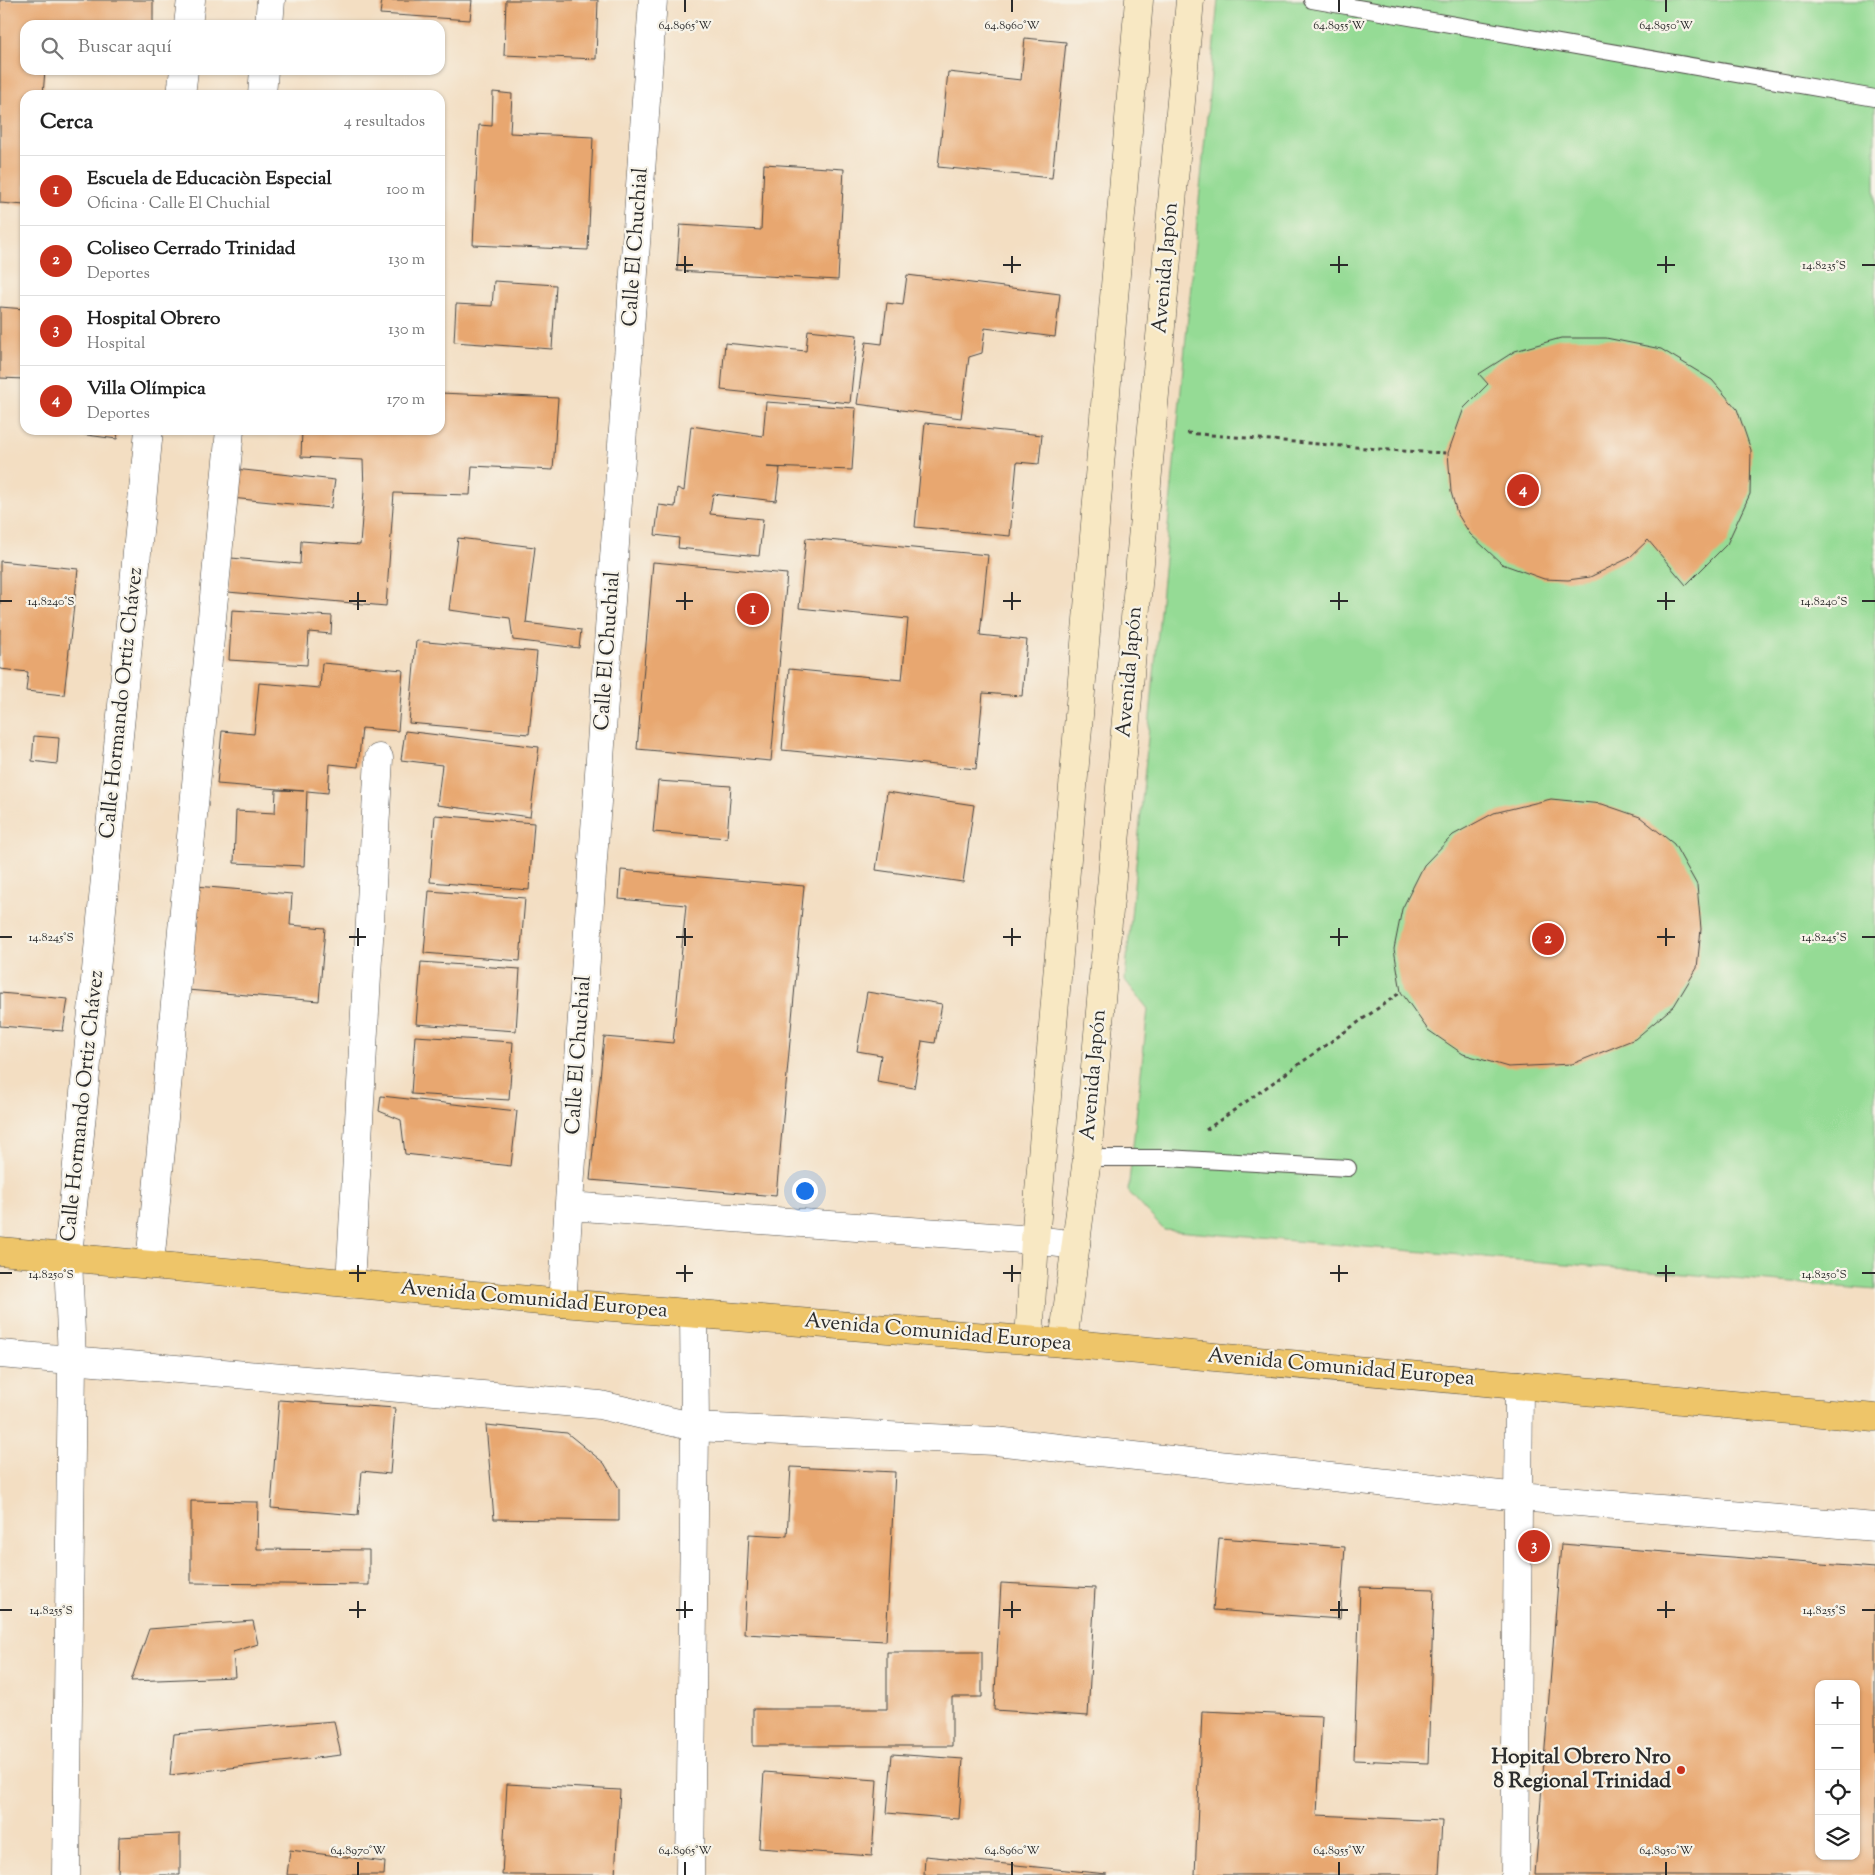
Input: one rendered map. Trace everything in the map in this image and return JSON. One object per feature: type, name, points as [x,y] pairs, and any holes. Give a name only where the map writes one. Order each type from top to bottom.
[{"type":"highway","name":"Avenida Comunidad Europea","points":[[0,1251],[562,1303],[1064,1342],[1875,1418]]},
{"type":"street","points":[[189,20],[191,0]]},
{"type":"street","points":[[269,20],[271,0]]},
{"type":"street","name":"Calle El Chuchial","points":[[562,1303],[653,0]]},
{"type":"street","points":[[1030,1340],[1035,1240],[1139,0]]},
{"type":"street","name":"Avenida Japón","points":[[1064,1342],[1087,1158],[1190,0]]},
{"type":"street","points":[[182,90],[183,75]]},
{"type":"street","points":[[262,90],[264,75]]},
{"type":"street","name":"Calle Hormando Ortiz Chávez","points":[[66,1875],[72,1361],[68,1256],[149,435]]},
{"type":"street","points":[[150,1264],[230,435]]},
{"type":"street","points":[[350,1284],[379,758]]},
{"type":"street","points":[[569,1206],[1035,1240],[1076,1245]]},
{"type":"street","points":[[690,1875],[695,1427],[694,1313]]},
{"type":"street","points":[[0,1354],[600,1405],[695,1427],[995,1441],[1519,1497],[1875,1527]]},
{"type":"street","points":[[1515,1875],[1519,1385]]},
{"type":"lane","points":[[1312,0],[1875,98]]},
{"type":"lane","points":[[1087,1158],[1166,1158],[1348,1168]]},
{"type":"path","points":[[1151,429],[1448,453]]},
{"type":"path","points":[[1166,1158],[1401,992]]},
{"type":"green space","points":[[1218,0],[1875,0],[1875,1290],[1164,1230],[1128,1191],[1148,1009],[1125,980]]},
{"type":"building","points":[[0,0],[153,0],[153,20],[20,20],[20,75],[45,75],[43,90],[20,90],[20,205],[0,203]]},
{"type":"building","points":[[382,0],[472,0],[470,20],[380,14]]},
{"type":"building","points":[[506,0],[598,0],[596,59],[504,55]]},
{"type":"building","points":[[1025,38],[1066,42],[1052,178],[938,167],[948,72],[1021,80]]},
{"type":"building","points":[[493,92],[512,94],[510,133],[593,137],[588,250],[473,245],[479,125],[492,126]]},
{"type":"building","points":[[764,164],[844,169],[838,280],[677,271],[680,225],[761,230]]},
{"type":"building","points":[[907,275],[1060,294],[1055,337],[985,328],[982,353],[969,357],[961,418],[857,404],[866,342],[882,344],[887,303],[903,305]]},
{"type":"building","points":[[494,281],[556,285],[552,349],[454,342],[456,304],[492,306]]},
{"type":"building","points":[[0,307],[20,309],[20,379],[0,378]]},
{"type":"building","points":[[808,330],[857,335],[850,403],[721,390],[725,343],[806,351]]},
{"type":"building","points":[[1561,338],[1606,338],[1661,349],[1712,380],[1737,409],[1751,450],[1750,494],[1727,544],[1686,585],[1648,540],[1629,558],[1590,577],[1568,580],[1544,579],[1502,564],[1470,534],[1457,513],[1451,492],[1448,453],[1464,408],[1488,384],[1479,374],[1515,351]]},
{"type":"building","points":[[445,393],[558,398],[553,470],[472,466],[470,495],[394,493],[386,606],[228,592],[231,558],[300,564],[301,541],[360,545],[364,491],[363,460],[301,457],[302,435],[445,435]]},
{"type":"building","points":[[766,402],[856,408],[852,470],[767,467],[780,468],[776,501],[713,494],[710,514],[763,519],[759,556],[678,548],[679,538],[655,535],[659,505],[675,507],[677,488],[684,491],[691,426],[763,436]]},
{"type":"building","points":[[925,423],[1042,435],[1039,464],[1017,462],[1010,536],[915,527]]},
{"type":"building","points":[[87,435],[117,435],[117,439]]},
{"type":"building","points":[[235,469],[335,480],[331,508],[231,498]]},
{"type":"building","points":[[458,538],[535,547],[526,623],[581,630],[579,648],[513,640],[510,618],[449,610]]},
{"type":"building","points":[[806,538],[988,555],[980,635],[1027,640],[1022,696],[983,693],[976,769],[782,750],[789,669],[902,680],[908,619],[799,608]]},
{"type":"building","points":[[0,561],[78,569],[64,695],[26,691],[28,672],[0,669]]},
{"type":"building","points":[[653,562],[787,574],[771,761],[637,749]]},
{"type":"building","points":[[232,610],[332,616],[331,634],[309,632],[307,665],[229,660]]},
{"type":"building","points":[[416,641],[537,652],[529,734],[409,723]]},
{"type":"building","points":[[322,663],[403,670],[398,731],[362,728],[358,767],[330,764],[328,793],[307,791],[304,866],[234,863],[236,811],[275,813],[276,790],[304,791],[217,784],[222,731],[254,734],[259,683],[320,688]]},
{"type":"building","points":[[405,731],[539,747],[530,817],[437,805],[442,765],[401,760]]},
{"type":"building","points":[[34,736],[59,738],[57,764],[32,761]]},
{"type":"building","points":[[658,781],[731,786],[727,838],[653,832]]},
{"type":"building","points":[[887,792],[974,805],[963,882],[876,870]]},
{"type":"building","points":[[1551,799],[1602,804],[1640,817],[1674,844],[1697,885],[1701,929],[1697,968],[1674,1006],[1635,1039],[1572,1064],[1508,1067],[1463,1054],[1428,1030],[1401,992],[1394,949],[1402,909],[1424,865],[1453,835],[1494,813]]},
{"type":"building","points":[[435,815],[534,823],[529,890],[430,882]]},
{"type":"building","points":[[621,870],[804,886],[776,1196],[590,1180],[604,1037],[673,1043],[686,905],[619,899]]},
{"type":"building","points":[[195,886],[292,894],[290,925],[325,928],[319,1001],[187,990]]},
{"type":"building","points":[[429,891],[525,898],[520,961],[424,953]]},
{"type":"building","points":[[421,962],[520,969],[516,1031],[416,1024]]},
{"type":"building","points":[[867,992],[942,1004],[935,1043],[922,1041],[914,1088],[877,1082],[881,1055],[857,1051]]},
{"type":"building","points":[[0,993],[68,999],[63,1031],[0,1026]]},
{"type":"building","points":[[415,1036],[513,1042],[509,1100],[411,1094]]},
{"type":"building","points":[[381,1096],[517,1111],[511,1166],[405,1154],[401,1120],[379,1111]]},
{"type":"building","points":[[279,1400],[395,1408],[390,1474],[362,1471],[358,1515],[271,1508]]},
{"type":"building","points":[[486,1425],[567,1433],[604,1463],[619,1488],[619,1521],[494,1519]]},
{"type":"building","points":[[791,1467],[895,1472],[886,1641],[744,1634],[749,1534],[787,1536]]},
{"type":"building","points":[[191,1501],[258,1502],[257,1549],[369,1550],[369,1585],[191,1583]]},
{"type":"building","points":[[1219,1538],[1345,1547],[1340,1619],[1213,1610]]},
{"type":"building","name":"Hopital Obrero Nro 8 Regional Trinidad","points":[[1561,1544],[1875,1568],[1875,1875],[1535,1875]]},
{"type":"building","points":[[1001,1583],[1095,1588],[1088,1716],[994,1710]]},
{"type":"building","points":[[1360,1587],[1434,1589],[1428,1763],[1354,1760]]},
{"type":"building","points":[[253,1621],[258,1644],[233,1652],[235,1677],[131,1681],[149,1629]]},
{"type":"building","points":[[887,1652],[982,1652],[982,1697],[952,1697],[952,1746],[753,1746],[753,1709],[887,1709]]},
{"type":"building","points":[[1202,1711],[1322,1716],[1317,1815],[1442,1821],[1439,1875],[1195,1875]]},
{"type":"building","points":[[334,1721],[341,1755],[170,1775],[174,1734]]},
{"type":"building","points":[[892,1754],[963,1759],[959,1819],[887,1813]]},
{"type":"building","points":[[764,1772],[877,1780],[872,1856],[759,1848]]},
{"type":"building","points":[[507,1784],[620,1790],[615,1875],[502,1875]]},
{"type":"building","points":[[180,1834],[180,1875],[118,1875],[119,1837]]},
{"type":"building","points":[[290,1850],[385,1862],[384,1875],[287,1875]]},
{"type":"building","points":[[925,1856],[1107,1874],[1107,1875],[924,1875]]},
{"type":"place","name":"Villa Olímpica","points":[[1523,490]]},
{"type":"place","name":"Escuela de Educaciòn Especial","points":[[753,609]]},
{"type":"place","name":"Coliseo Cerrado Trinidad","points":[[1548,939]]},
{"type":"place","name":"Hospital Obrero","points":[[1534,1546]]},
{"type":"place","name":"Hopital Obrero Nro 8 Regional Trinidad","points":[[1681,1770]]}]
